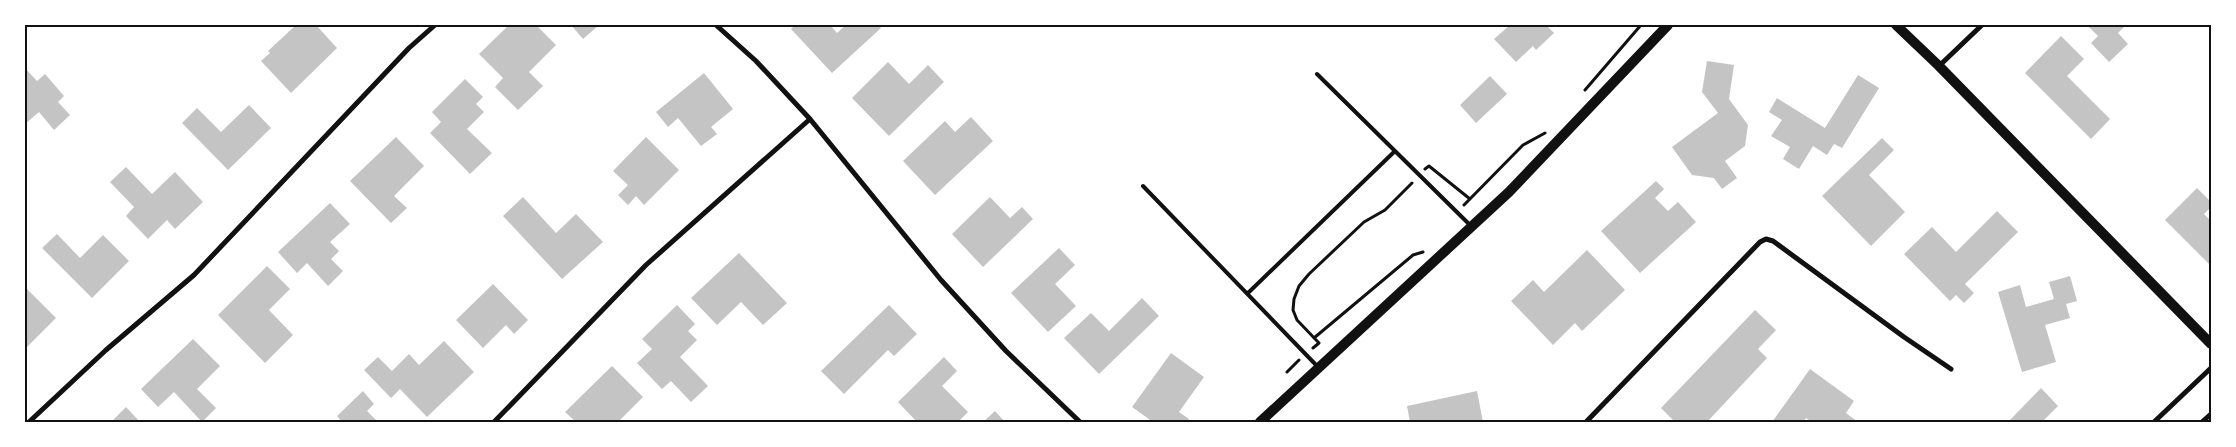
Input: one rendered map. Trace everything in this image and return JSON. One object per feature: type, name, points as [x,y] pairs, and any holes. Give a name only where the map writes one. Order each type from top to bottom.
[{"type":"main road","points":[[1260,422],[1509,192],[1668,25]]},
{"type":"main road","points":[[1896,25],[1939,66],[2211,344]]},
{"type":"street","points":[[28,422],[106,350],[194,276],[409,48],[435,25]]},
{"type":"street","points":[[716,25],[756,61],[810,119],[941,280],[1006,350],[1080,422]]},
{"type":"street","points":[[1939,66],[1982,25]]},
{"type":"street","points":[[494,422],[646,265],[810,119]]},
{"type":"street","points":[[1586,422],[1760,242],[1766,239],[1773,241],[1951,369]]},
{"type":"street","points":[[2154,422],[2211,368]]},
{"type":"street","points":[[2202,422],[2211,414]]},
{"type":"lane","points":[[1317,74],[1472,228]]},
{"type":"lane","points":[[1248,293],[1396,151]]},
{"type":"lane","points":[[1143,186],[1318,367]]},
{"type":"path","points":[[1580,95],[1641,25]]},
{"type":"path","points":[[1457,212],[1523,146],[1547,132]]},
{"type":"path","points":[[1287,372],[1318,342],[1297,320],[1293,310],[1294,299],[1299,286],[1364,222],[1385,210],[1429,166],[1470,199]]},
{"type":"path","points":[[1314,338],[1413,255],[1428,248]]},
{"type":"building","points":[[296,25],[316,25],[337,48],[291,93],[261,61],[270,53],[268,51]]},
{"type":"building","points":[[509,25],[536,25],[556,45],[529,72],[543,86],[518,110],[495,87],[503,78],[479,54]]},
{"type":"building","points":[[571,25],[599,25],[583,39]]},
{"type":"building","points":[[795,25],[830,25],[837,33],[846,25],[878,25],[881,28],[832,73],[791,29]]},
{"type":"building","points":[[1510,25],[1546,25],[1554,33],[1536,50],[1533,46],[1516,62],[1494,39]]},
{"type":"building","points":[[2087,25],[2126,25],[2118,33],[2128,44],[2109,62],[2091,43],[2098,36]]},
{"type":"building","points":[[2061,36],[2084,59],[2067,76],[2110,119],[2091,139],[2025,73]]},
{"type":"building","points":[[1707,61],[1734,65],[1729,99],[1748,125],[1745,146],[1725,161],[1737,178],[1722,189],[1714,178],[1692,175],[1672,147],[1718,113],[1702,92]]},
{"type":"building","points":[[888,62],[909,84],[928,65],[944,82],[889,136],[852,98]]},
{"type":"building","points":[[25,68],[37,81],[45,74],[64,96],[58,102],[70,115],[54,130],[39,112],[25,124]]},
{"type":"building","points":[[704,73],[733,109],[711,127],[717,134],[701,146],[678,118],[668,127],[656,112]]},
{"type":"building","points":[[1858,75],[1879,88],[1842,148],[1834,144],[1827,155],[1813,146],[1799,169],[1783,159],[1790,147],[1771,136],[1782,120],[1769,112],[1777,98],[1825,128]]},
{"type":"building","points":[[1490,76],[1507,94],[1476,123],[1460,105]]},
{"type":"building","points":[[465,79],[483,97],[476,104],[484,112],[467,129],[492,153],[470,174],[430,133],[441,122],[432,112]]},
{"type":"building","points":[[249,105],[271,128],[228,170],[182,123],[197,108],[221,132]]},
{"type":"building","points":[[971,117],[993,141],[935,195],[903,161],[945,121],[955,132]]},
{"type":"building","points":[[396,137],[424,166],[394,196],[407,208],[391,223],[350,181]]},
{"type":"building","points":[[646,137],[679,170],[644,205],[636,196],[628,205],[618,195],[628,185],[613,171]]},
{"type":"building","points":[[1882,138],[1894,150],[1869,175],[1905,212],[1871,246],[1822,196]]},
{"type":"building","points":[[126,167],[152,194],[175,172],[203,202],[175,229],[167,220],[148,239],[126,216],[134,207],[110,182]]},
{"type":"building","points":[[1656,181],[1664,189],[1655,198],[1668,211],[1678,202],[1696,222],[1640,273],[1601,231]]},
{"type":"building","points":[[2197,188],[2211,202],[2211,207],[2204,214],[2211,221],[2211,266],[2165,220]]},
{"type":"building","points":[[523,197],[556,233],[576,214],[603,242],[562,279],[503,216]]},
{"type":"building","points":[[990,197],[1010,218],[1022,207],[1033,219],[983,267],[952,234]]},
{"type":"building","points":[[330,203],[350,224],[330,242],[339,251],[331,259],[343,271],[328,286],[307,263],[297,273],[278,252]]},
{"type":"building","points":[[1997,211],[2018,232],[1965,284],[1974,293],[1964,303],[1956,295],[1950,301],[1904,254],[1932,227],[1956,252]]},
{"type":"building","points":[[57,234],[80,258],[103,235],[129,261],[92,298],[42,248]]},
{"type":"building","points":[[1059,248],[1075,265],[1055,284],[1076,306],[1048,332],[1011,293]]},
{"type":"building","points":[[1587,250],[1625,290],[1582,331],[1575,323],[1553,345],[1511,301],[1533,280],[1544,292]]},
{"type":"building","points":[[739,253],[787,303],[763,325],[741,302],[717,325],[691,298]]},
{"type":"building","points":[[267,266],[290,289],[269,310],[293,335],[265,363],[218,315]]},
{"type":"building","points":[[2070,276],[2077,301],[2066,304],[2070,318],[2045,325],[2056,362],[2022,372],[1998,292],[2020,285],[2026,307],[2054,299],[2049,282]]},
{"type":"building","points":[[493,284],[528,320],[514,334],[506,325],[483,348],[456,320]]},
{"type":"building","points":[[27,289],[56,318],[25,349],[25,291]]},
{"type":"building","points":[[1142,298],[1159,316],[1099,374],[1064,338],[1091,313],[1109,331]]},
{"type":"building","points":[[677,305],[695,324],[688,331],[697,340],[680,357],[708,386],[691,402],[671,381],[662,389],[637,363],[652,349],[642,339]]},
{"type":"building","points":[[889,305],[917,334],[894,356],[888,350],[844,394],[821,371]]},
{"type":"building","points":[[1755,310],[1776,330],[1758,349],[1767,358],[1707,422],[1675,422],[1661,408]]},
{"type":"building","points":[[193,339],[220,366],[197,389],[216,408],[202,422],[174,392],[158,407],[141,389]]},
{"type":"building","points":[[444,341],[474,372],[427,417],[400,389],[391,398],[364,370],[378,357],[392,371],[409,354],[419,365]]},
{"type":"building","points":[[1171,353],[1204,377],[1179,412],[1189,419],[1186,422],[1153,422],[1132,407]]},
{"type":"building","points":[[944,357],[957,371],[942,386],[968,412],[958,422],[917,422],[898,402]]},
{"type":"building","points":[[612,366],[643,397],[618,422],[576,422],[565,412]]},
{"type":"building","points":[[1810,369],[1854,401],[1846,413],[1858,422],[1812,422],[1806,418],[1803,422],[1772,422]]},
{"type":"building","points":[[2041,388],[2058,406],[2042,422],[2008,422]]},
{"type":"building","points":[[363,391],[374,404],[367,411],[378,422],[342,422],[337,416]]},
{"type":"building","points":[[1477,391],[1483,422],[1410,422],[1407,406]]},
{"type":"building","points":[[126,407],[140,422],[111,422]]},
{"type":"building","points":[[995,411],[1005,422],[983,422]]}]
